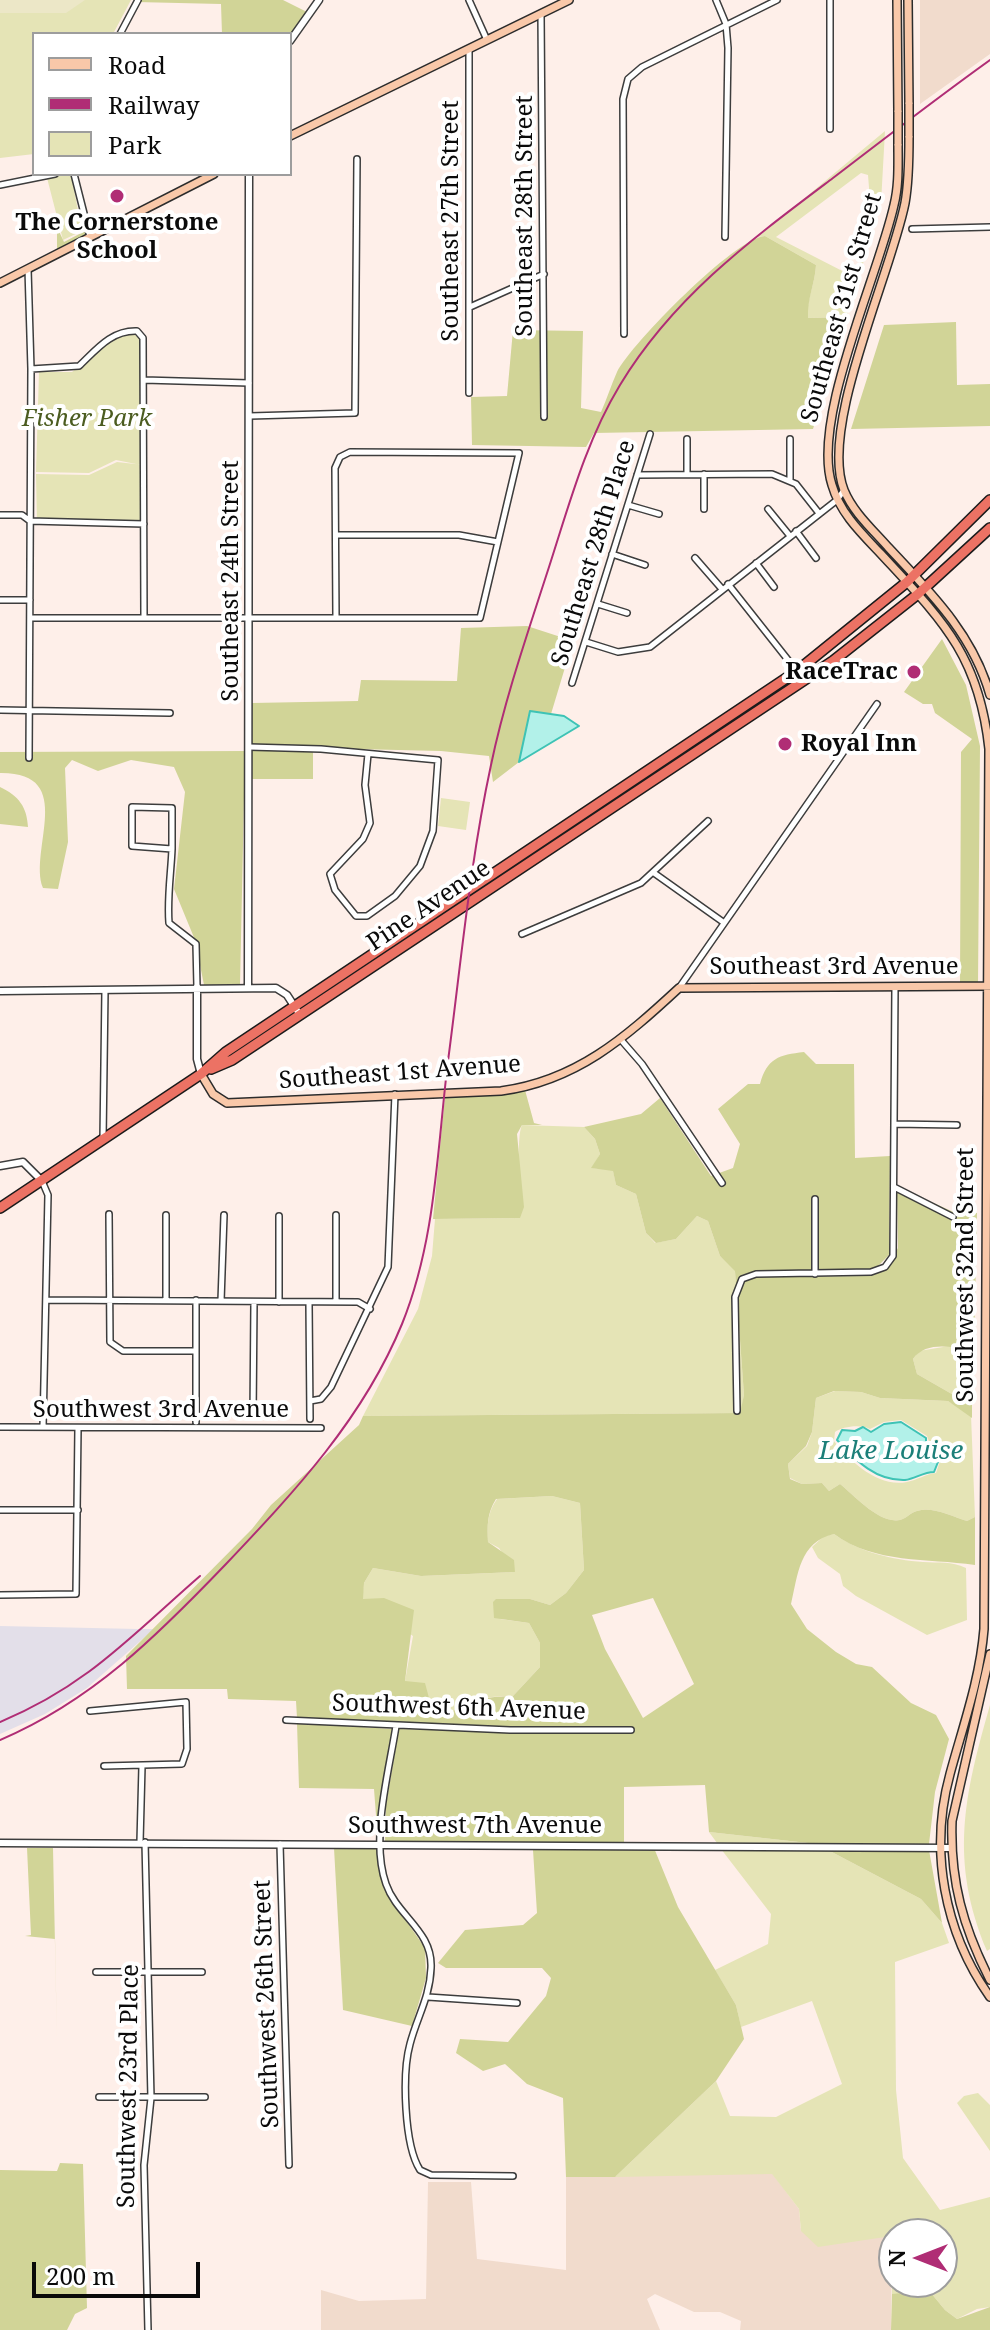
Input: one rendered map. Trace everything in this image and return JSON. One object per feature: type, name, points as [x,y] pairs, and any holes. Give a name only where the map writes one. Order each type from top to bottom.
[{"type":"highway","points":[[673,762],[797,671],[910,578],[990,500]]},
{"type":"highway","points":[[673,762],[804,680],[922,590],[990,528]]},
{"type":"highway","name":"Pine Avenue","points":[[0,1208],[201,1074],[232,1060],[297,1011],[673,762]]},
{"type":"main road","points":[[292,135],[569,0]]},
{"type":"main road","name":"Southeast 31st Street","points":[[897,0],[898,144],[895,203],[826,438],[826,462],[837,500],[850,521],[922,590]]},
{"type":"main road","name":"Southeast 31st Street","points":[[908,0],[909,136],[905,203],[839,430],[837,450],[844,490],[858,514],[910,578]]},
{"type":"main road","points":[[0,283],[210,176]]},
{"type":"main road","points":[[922,590],[960,628],[990,695]]},
{"type":"main road","name":"Southwest 32nd Street","points":[[922,590],[967,659],[986,723],[989,766],[984,1629],[976,1678],[944,1800],[939,1848],[957,1933],[990,1997]]},
{"type":"main road","name":"Southeast 3rd Avenue","points":[[679,988],[989,986]]},
{"type":"main road","name":"Southeast 1st Avenue","points":[[201,1074],[218,1099],[227,1103],[501,1091],[541,1083],[576,1069],[622,1041],[679,988]]},
{"type":"main road","points":[[990,1654],[988,1682],[957,1794],[951,1848],[961,1914],[990,1980]]},
{"type":"street","points":[[121,32],[138,0]]},
{"type":"street","points":[[292,38],[319,0]]},
{"type":"street","points":[[469,0],[487,40]]},
{"type":"street","points":[[716,0],[726,24],[725,237]]},
{"type":"street","points":[[624,334],[623,99],[628,79],[642,67],[777,0]]},
{"type":"street","points":[[830,0],[830,129]]},
{"type":"street","name":"Southeast 28th Street","points":[[541,14],[544,417]]},
{"type":"street","name":"Southeast 27th Street","points":[[469,49],[469,393]]},
{"type":"street","points":[[250,416],[355,413],[357,159]]},
{"type":"street","points":[[0,185],[45,176]]},
{"type":"street","points":[[75,176],[90,237]]},
{"type":"street","name":"Southeast 24th Street","points":[[248,988],[249,176]]},
{"type":"street","points":[[912,229],[990,227]]},
{"type":"street","points":[[28,269],[31,369],[29,758]]},
{"type":"street","points":[[470,307],[544,274]]},
{"type":"street","points":[[31,369],[79,366],[101,344],[125,331],[137,331],[143,338],[144,617]]},
{"type":"street","points":[[144,380],[249,383]]},
{"type":"street","name":"Southeast 28th Place","points":[[572,683],[650,434]]},
{"type":"street","points":[[687,439],[687,474]]},
{"type":"street","points":[[790,439],[790,480]]},
{"type":"street","points":[[30,618],[480,618],[519,453],[350,452],[340,457],[335,468],[336,617]]},
{"type":"street","points":[[704,474],[704,509]]},
{"type":"street","points":[[637,475],[772,474],[790,480],[818,512]]},
{"type":"street","points":[[586,642],[618,652],[631,653],[650,647],[837,500],[844,490]]},
{"type":"street","points":[[628,505],[659,514]]},
{"type":"street","points":[[768,509],[790,536]]},
{"type":"street","points":[[0,515],[22,515],[30,521],[144,524]]},
{"type":"street","points":[[796,531],[816,558]]},
{"type":"street","points":[[336,535],[459,535],[498,542]]},
{"type":"street","points":[[612,554],[645,565]]},
{"type":"street","points":[[695,558],[722,589]]},
{"type":"street","points":[[756,563],[774,587]]},
{"type":"street","points":[[728,584],[804,680]]},
{"type":"street","points":[[0,600],[30,600]]},
{"type":"street","points":[[597,604],[627,613]]},
{"type":"street","points":[[679,988],[877,704]]},
{"type":"street","points":[[0,710],[29,713],[170,713]]},
{"type":"street","points":[[249,747],[368,754],[438,760],[433,831],[420,866],[395,896],[367,916],[356,916],[335,890],[330,874],[363,839],[370,823],[365,785],[368,754]]},
{"type":"street","points":[[172,849],[132,846],[132,807],[171,807],[172,849],[169,923],[196,944],[197,1059],[201,1074]]},
{"type":"street","points":[[522,934],[622,895],[654,873],[708,821]]},
{"type":"street","points":[[654,873],[723,922]]},
{"type":"street","points":[[737,1411],[735,1297],[738,1284],[745,1277],[871,1272],[885,1267],[894,1248],[895,987]]},
{"type":"street","points":[[0,991],[248,988],[283,991],[297,1011]]},
{"type":"street","points":[[103,1140],[105,990]]},
{"type":"street","points":[[622,1041],[642,1064],[722,1183]]},
{"type":"street","points":[[310,1401],[327,1395],[384,1278],[391,1242],[395,1094]]},
{"type":"street","points":[[894,1124],[957,1125]]},
{"type":"street","points":[[0,1166],[23,1162],[41,1180],[48,1195],[43,1427]]},
{"type":"street","points":[[894,1187],[953,1217]]},
{"type":"street","points":[[815,1199],[815,1274]]},
{"type":"street","points":[[109,1214],[109,1330],[114,1348],[196,1351]]},
{"type":"street","points":[[166,1215],[166,1299]]},
{"type":"street","points":[[221,1301],[224,1215]]},
{"type":"street","points":[[336,1215],[336,1301]]},
{"type":"street","points":[[279,1216],[279,1302]]},
{"type":"street","points":[[46,1300],[336,1301],[358,1302],[370,1309]]},
{"type":"street","points":[[196,1300],[196,1422]]},
{"type":"street","points":[[253,1417],[254,1302]]},
{"type":"street","points":[[309,1303],[310,1419]]},
{"type":"street","name":"Southwest 3rd Avenue","points":[[0,1427],[321,1428]]},
{"type":"street","points":[[0,1595],[76,1594],[78,1428]]},
{"type":"street","points":[[0,1510],[78,1510]]},
{"type":"street","points":[[976,1678],[988,1682]]},
{"type":"street","points":[[90,1711],[186,1702],[187,1749],[182,1764],[104,1766]]},
{"type":"street","name":"Southwest 6th Avenue","points":[[286,1720],[396,1726],[631,1730]]},
{"type":"street","points":[[396,1726],[383,1805],[385,1881],[393,1900],[430,1950],[428,1997],[406,2059],[410,2147],[420,2170],[431,2175],[513,2176]]},
{"type":"street","name":"Southwest 23rd Place","points":[[142,1766],[150,1972],[151,2098],[144,2165],[148,2330]]},
{"type":"street","name":"Southwest 7th Avenue","points":[[0,1843],[951,1848]]},
{"type":"street","name":"Southwest 26th Street","points":[[280,1843],[289,2165]]},
{"type":"street","points":[[96,1972],[202,1972]]},
{"type":"street","points":[[428,1997],[517,2003]]},
{"type":"street","points":[[99,2097],[205,2097]]},
{"type":"shaded area","points":[[0,0],[85,0],[66,13],[0,13]]},
{"type":"shaded area","points":[[920,0],[990,0],[990,54],[920,104]]},
{"type":"shaded area","points":[[0,1626],[154,1629],[87,1688],[45,1714],[0,1734]]},
{"type":"shaded area","points":[[772,2173],[799,2209],[801,2231],[878,2235],[878,2298],[891,2298],[891,2330],[740,2330],[741,2321],[720,2312],[694,2312],[655,2294],[647,2299],[660,2330],[321,2330],[321,2290],[359,2301],[426,2299],[428,2182],[471,2182],[477,2259],[566,2270],[566,2177]]},
{"type":"green space","points":[[0,0],[131,0],[114,32],[32,32],[32,154],[0,158]]},
{"type":"green space","points":[[134,0],[283,0],[307,12],[292,33],[222,32],[221,4],[136,2],[123,32],[117,32]]},
{"type":"green space","points":[[885,131],[881,203],[847,317],[807,318],[816,265],[765,236],[758,237]],"holes":[[[861,173],[868,175],[867,227],[856,278],[776,237]]]},
{"type":"green space","points":[[47,176],[71,176],[82,231],[63,240]]},
{"type":"green space","points":[[74,176],[91,225],[109,219],[110,224],[57,251],[57,227],[64,242],[85,231]]},
{"type":"green space","points":[[765,236],[816,265],[808,318],[847,317],[813,429],[594,433],[586,447],[472,445],[471,397],[507,396],[513,330],[583,331],[581,408],[601,412],[617,372],[642,339],[709,272],[751,241]]},
{"type":"green space","points":[[956,322],[957,385],[990,384],[990,426],[851,429],[884,325]]},
{"type":"green space","name":"Fisher Park","points":[[128,333],[138,336],[140,341],[141,465],[116,460],[89,473],[36,472],[39,372],[72,372],[104,345]]},
{"type":"green space","points":[[117,462],[144,465],[144,525],[37,525],[36,474],[89,475]]},
{"type":"green space","points":[[527,626],[573,641],[551,714],[530,711],[519,762],[493,782],[489,756],[441,751],[313,748],[313,779],[252,779],[252,703],[358,701],[361,680],[457,681],[461,628]]},
{"type":"green space","points":[[942,639],[966,685],[980,746],[978,983],[960,984],[961,752],[972,739],[935,713],[932,704],[923,704],[904,692]]},
{"type":"green space","points":[[245,751],[240,985],[204,985],[195,940],[174,889],[185,792],[174,767],[131,760],[98,771],[72,760],[65,768],[68,842],[58,889],[43,888],[40,872],[45,816],[44,799],[38,785],[24,776],[0,773],[0,752]]},
{"type":"green space","points":[[0,787],[21,803],[28,827],[0,824]]},
{"type":"green space","points":[[441,798],[470,802],[466,830],[438,826]]},
{"type":"green space","points":[[804,1052],[816,1064],[854,1064],[855,1158],[890,1156],[889,1255],[875,1269],[756,1271],[742,1275],[743,1280],[756,1277],[866,1276],[886,1270],[898,1248],[897,1192],[954,1221],[957,1216],[918,1196],[958,1214],[977,1213],[974,1354],[970,1350],[932,1347],[918,1353],[913,1359],[917,1374],[964,1401],[972,1395],[972,1418],[948,1401],[880,1398],[861,1392],[834,1391],[816,1398],[812,1432],[806,1446],[788,1464],[790,1479],[802,1484],[822,1483],[829,1491],[840,1484],[884,1518],[902,1519],[923,1510],[942,1512],[967,1521],[975,1517],[975,1565],[884,1555],[850,1544],[834,1534],[822,1538],[802,1561],[791,1604],[807,1629],[836,1652],[856,1664],[872,1667],[911,1703],[936,1715],[949,1739],[935,1792],[929,1844],[817,1844],[709,1832],[705,1785],[624,1787],[624,1842],[385,1842],[386,1805],[399,1729],[634,1733],[634,1727],[510,1727],[297,1718],[296,1701],[228,1699],[227,1689],[127,1689],[126,1656],[252,1529],[271,1505],[359,1425],[363,1416],[740,1413],[744,1395],[735,1271],[720,1256],[708,1221],[697,1216],[676,1239],[656,1243],[646,1233],[636,1194],[616,1185],[613,1171],[591,1168],[600,1154],[595,1139],[584,1127],[641,1114],[660,1098],[711,1176],[733,1168],[740,1144],[718,1109],[748,1084],[760,1084],[766,1068],[775,1059]],"holes":[[[552,1496],[580,1503],[584,1570],[566,1593],[550,1605],[530,1599],[496,1599],[493,1602],[494,1618],[529,1623],[540,1643],[540,1667],[513,1696],[471,1701],[441,1716],[429,1698],[425,1683],[405,1681],[414,1610],[384,1598],[363,1599],[364,1583],[373,1568],[421,1576],[515,1572],[514,1560],[488,1542],[488,1520],[493,1504],[496,1499]],[[653,1598],[694,1684],[643,1718],[605,1649],[592,1615]]]},
{"type":"green space","points":[[525,1090],[534,1123],[542,1125],[522,1125],[517,1134],[524,1207],[520,1218],[433,1219],[445,1096]]},
{"type":"green space","points":[[522,1125],[584,1127],[595,1139],[600,1154],[592,1168],[613,1170],[616,1185],[636,1194],[646,1233],[655,1243],[676,1239],[697,1216],[708,1221],[720,1256],[735,1270],[744,1395],[741,1413],[363,1416],[418,1309],[432,1256],[435,1219],[520,1218]]},
{"type":"green space","points":[[949,1346],[971,1350],[974,1354],[972,1395],[964,1401],[917,1374],[913,1359],[919,1351]]},
{"type":"green space","points":[[835,1391],[861,1392],[880,1398],[948,1401],[971,1415],[975,1517],[967,1521],[942,1512],[923,1510],[892,1520],[875,1513],[840,1484],[829,1491],[822,1483],[802,1484],[790,1478],[788,1464],[807,1446],[812,1432],[816,1398]],"holes":[[[901,1420],[927,1436],[935,1458],[940,1461],[936,1473],[896,1483],[866,1471],[834,1441],[835,1432],[842,1428],[857,1426],[870,1429],[884,1422]]]},
{"type":"green space","points":[[552,1496],[580,1503],[584,1570],[566,1593],[550,1605],[530,1599],[500,1619],[529,1623],[540,1643],[540,1667],[513,1696],[477,1699],[441,1716],[429,1698],[405,1681],[413,1636],[362,1600],[364,1583],[373,1568],[421,1576],[515,1572],[499,1548],[488,1542],[491,1509],[497,1499]]},
{"type":"green space","points":[[834,1534],[854,1546],[888,1557],[950,1563],[966,1568],[967,1620],[927,1635],[856,1596],[843,1586],[840,1574],[818,1558],[812,1547],[824,1536]]},
{"type":"green space","points":[[990,1705],[990,1949],[987,1951],[968,1887],[964,1828],[973,1769]]},
{"type":"green space","points":[[297,1723],[392,1729],[379,1805],[378,1842],[374,1789],[299,1788]]},
{"type":"green space","points":[[709,1832],[817,1844],[717,1843]]},
{"type":"green space","points":[[378,1847],[384,1889],[425,1948],[426,1978],[412,2026],[343,2010],[334,1848]]},
{"type":"green space","points":[[27,1848],[53,1848],[55,1939],[25,1936],[31,1935]]},
{"type":"green space","points":[[463,1848],[654,1848],[678,1907],[736,2005],[744,2039],[716,2081],[615,2177],[566,2177],[563,2098],[527,2084],[505,2064],[483,2071],[456,2053],[460,2039],[508,2042],[546,1996],[551,1978],[542,1968],[446,1968],[438,1963],[465,1930],[523,1925],[537,1913],[533,1850]]},
{"type":"green space","points":[[721,1849],[828,1850],[921,1899],[942,1923],[949,1943],[895,1962],[896,2090],[903,2158],[940,2210],[990,2197],[990,2307],[977,2309],[957,2319],[935,2298],[958,2298],[958,2218],[878,2218],[878,2238],[818,2247],[801,2231],[799,2209],[772,2174],[615,2177],[716,2081],[730,2116],[776,2117],[842,2084],[812,2001],[741,2027],[736,2005],[715,1970],[768,1944],[771,1914]]},
{"type":"green space","points":[[828,1850],[929,1850],[942,1923],[921,1899]]},
{"type":"green space","points":[[978,2093],[990,2105],[990,2151],[957,2103],[964,2096]]},
{"type":"green space","points":[[60,2163],[83,2164],[87,2308],[75,2314],[67,2330],[0,2330],[0,2170],[57,2171]]},
{"type":"green space","points":[[892,2298],[935,2298],[957,2319],[990,2307],[990,2330],[891,2330]]},
{"type":"water","points":[[530,711],[564,716],[579,726],[519,762]]},
{"type":"water","name":"Lake Louise","points":[[901,1422],[926,1438],[926,1448],[938,1462],[934,1472],[905,1480],[884,1477],[866,1468],[837,1440],[842,1430],[855,1431],[863,1427],[871,1432],[884,1424]]},
{"type":"railway","points":[[0,1740],[65,1706],[94,1686],[149,1641],[201,1590],[302,1481],[347,1422],[386,1359],[413,1292],[429,1227],[472,875],[497,740],[517,665],[579,474],[597,428],[620,385],[665,324],[716,271],[773,224],[990,60]]},
{"type":"railway","points":[[0,1722],[31,1708],[83,1676],[200,1576]]},
{"type":"place","name":"The Cornerstone School","points":[[117,196]]},
{"type":"place","name":"RaceTrac","points":[[914,672]]},
{"type":"place","name":"Royal Inn","points":[[785,744]]}]
